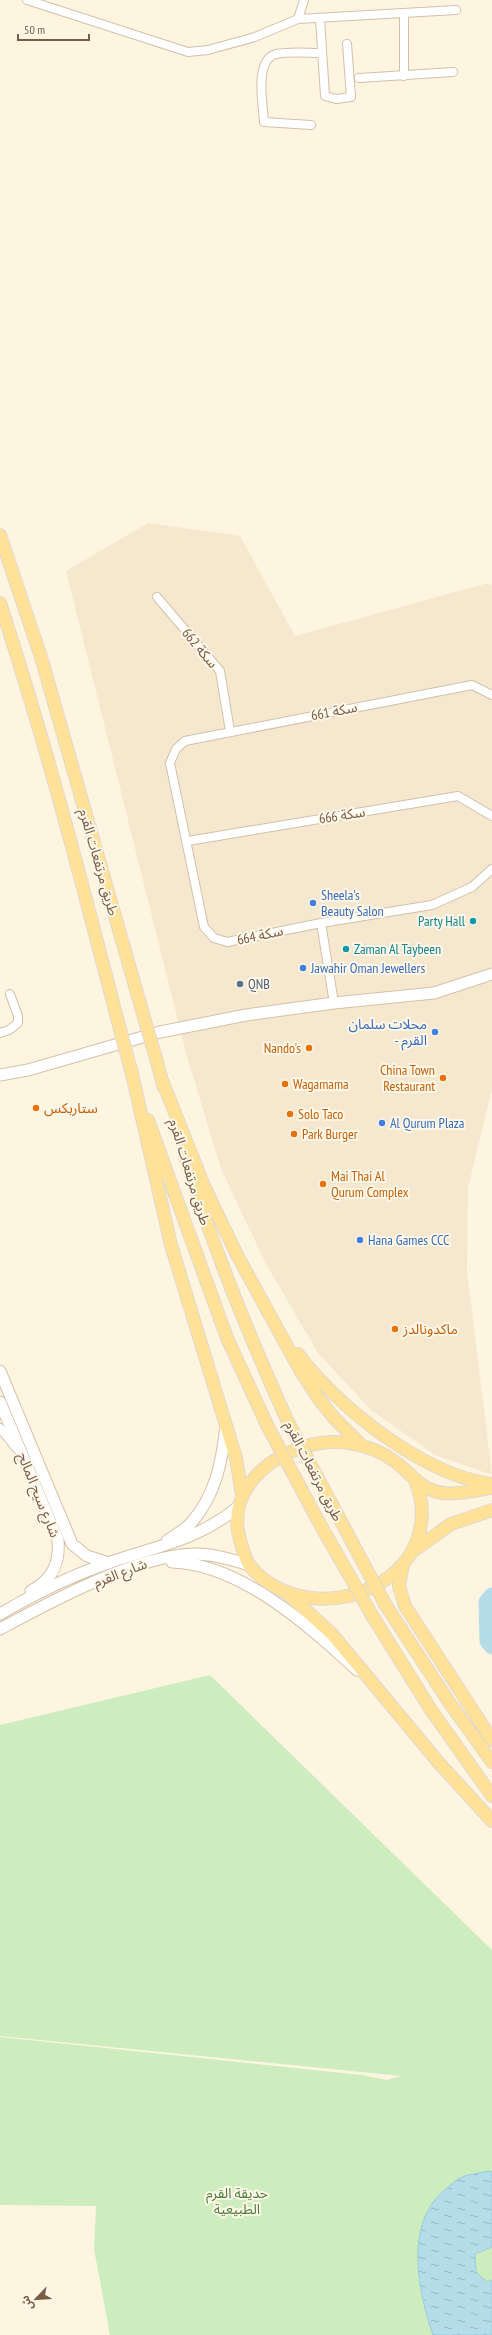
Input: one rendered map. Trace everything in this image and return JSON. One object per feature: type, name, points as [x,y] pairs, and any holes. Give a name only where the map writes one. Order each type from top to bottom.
[{"type":"main road","name":"طريق مرتفعات القرم","points":[[0,535],[41,657],[162,1080],[203,1215],[254,1348],[288,1422],[385,1604],[449,1702],[492,1762]]},
{"type":"main road","name":"طريق مرتفعات القرم","points":[[0,603],[24,677],[71,843],[132,1074],[227,1338],[267,1425],[321,1526],[373,1617],[431,1710],[492,1796]]},
{"type":"main road","points":[[132,1074],[171,1245],[239,1470],[242,1495]]},
{"type":"main road","points":[[162,1080],[204,1186],[237,1255],[300,1370],[318,1398],[336,1419],[363,1446]]},
{"type":"main road","points":[[275,1323],[314,1374],[360,1418],[437,1467],[458,1476],[492,1484]]},
{"type":"main road","points":[[413,1551],[422,1516],[422,1503],[415,1482],[397,1463],[363,1446],[348,1442],[320,1444],[280,1456],[260,1472],[242,1495],[238,1507],[238,1531],[249,1565],[268,1583],[287,1593],[332,1634],[374,1687],[439,1763],[492,1821]]},
{"type":"main road","points":[[415,1482],[443,1493],[492,1488]]},
{"type":"main road","points":[[287,1593],[320,1599],[355,1596],[382,1581],[403,1564],[413,1551],[451,1524],[492,1510]]},
{"type":"main road","points":[[403,1564],[399,1586],[405,1606],[492,1740]]},
{"type":"street","points":[[27,0],[188,52],[208,50],[255,37],[298,19],[456,10]]},
{"type":"street","points":[[298,19],[304,0]]},
{"type":"street","points":[[404,13],[404,76]]},
{"type":"street","points":[[320,18],[325,96],[336,100],[351,97],[347,44]]},
{"type":"street","points":[[311,125],[264,122],[262,68],[266,59],[276,54],[322,53]]},
{"type":"street","points":[[359,78],[453,72]]},
{"type":"street","name":"سكة 662","points":[[157,597],[220,671],[230,731]]},
{"type":"street","name":"سكة 661","points":[[176,749],[185,741],[230,731],[472,685],[492,695]]},
{"type":"street","name":"سكة 664","points":[[176,749],[170,763],[188,841],[204,927],[214,938],[227,942],[321,923],[432,905],[472,887],[492,869]]},
{"type":"street","name":"سكة 666","points":[[188,841],[458,796],[492,816]]},
{"type":"street","points":[[321,923],[334,1003]]},
{"type":"street","points":[[0,1075],[28,1070],[160,1032],[246,1015],[334,1003],[434,993],[492,974]]},
{"type":"street","points":[[0,1033],[9,1030],[18,1023],[18,1016],[10,994]]},
{"type":"street","points":[[0,1084],[28,1070]]},
{"type":"street","name":"شارع سيح المالح","points":[[0,1371],[72,1544],[87,1556],[109,1563]]},
{"type":"street","name":"شارع سيح المالح","points":[[0,1402],[58,1540],[59,1554],[56,1567],[50,1578],[41,1586],[8,1604],[0,1613]]},
{"type":"street","points":[[158,1547],[191,1523],[211,1493],[221,1465],[226,1426]]},
{"type":"street","points":[[0,1428],[26,1463]]},
{"type":"street","name":"شارع القرم","points":[[0,1613],[40,1593],[109,1563],[192,1536],[218,1523],[238,1507]]},
{"type":"street","name":"شارع القرم","points":[[0,1629],[59,1598],[153,1561],[195,1554],[221,1556],[249,1565]]},
{"type":"street","points":[[153,1561],[180,1562],[199,1566],[235,1580],[274,1602],[312,1630],[374,1687]]},
{"type":"shaded area","points":[[148,523],[240,536],[295,636],[488,583],[492,586],[492,1089],[468,1188],[467,1270],[492,1475],[435,1455],[371,1410],[318,1353],[265,1262],[221,1169],[186,1053],[66,571]]},
{"type":"green space","name":"حديقة القرم الطبيعية","points":[[210,1675],[492,1950],[492,2335],[110,2335],[94,2249],[96,2206],[0,2205],[0,2037],[362,2075],[387,2080],[401,2076],[0,2036],[0,1725]]},
{"type":"water","points":[[489,2171],[492,2172],[492,2247],[475,2254],[476,2272],[487,2282],[492,2280],[492,2335],[433,2335],[427,2317],[419,2278],[419,2238],[424,2219],[433,2202],[460,2178]]},
{"type":"waterway","points":[[492,1596],[487,1602],[488,1641],[492,1646]]},
{"type":"place","name":"Sheela's Beauty Salon","points":[[313,903]]},
{"type":"place","name":"Party Hall","points":[[473,921]]},
{"type":"place","name":"Zaman Al Taybeen","points":[[346,949]]},
{"type":"place","name":"Jawahir Oman Jewellers","points":[[303,968]]},
{"type":"place","name":"QNB","points":[[240,984]]},
{"type":"place","name":"محلات سلمان - القرم","points":[[435,1032]]},
{"type":"place","name":"Nando's","points":[[309,1048]]},
{"type":"place","name":"China Town Restaurant","points":[[443,1078]]},
{"type":"place","name":"Wagamama","points":[[285,1084]]},
{"type":"place","name":"ستاربكس","points":[[36,1108]]},
{"type":"place","name":"Solo Taco","points":[[290,1114]]},
{"type":"place","name":"Al Qurum Plaza","points":[[382,1123]]},
{"type":"place","name":"Park Burger","points":[[294,1134]]},
{"type":"place","name":"Mai Thai Al Qurum Complex","points":[[323,1184]]},
{"type":"place","name":"Hana Games CCC","points":[[360,1240]]},
{"type":"place","name":"ماكدونالدز","points":[[395,1329]]}]
